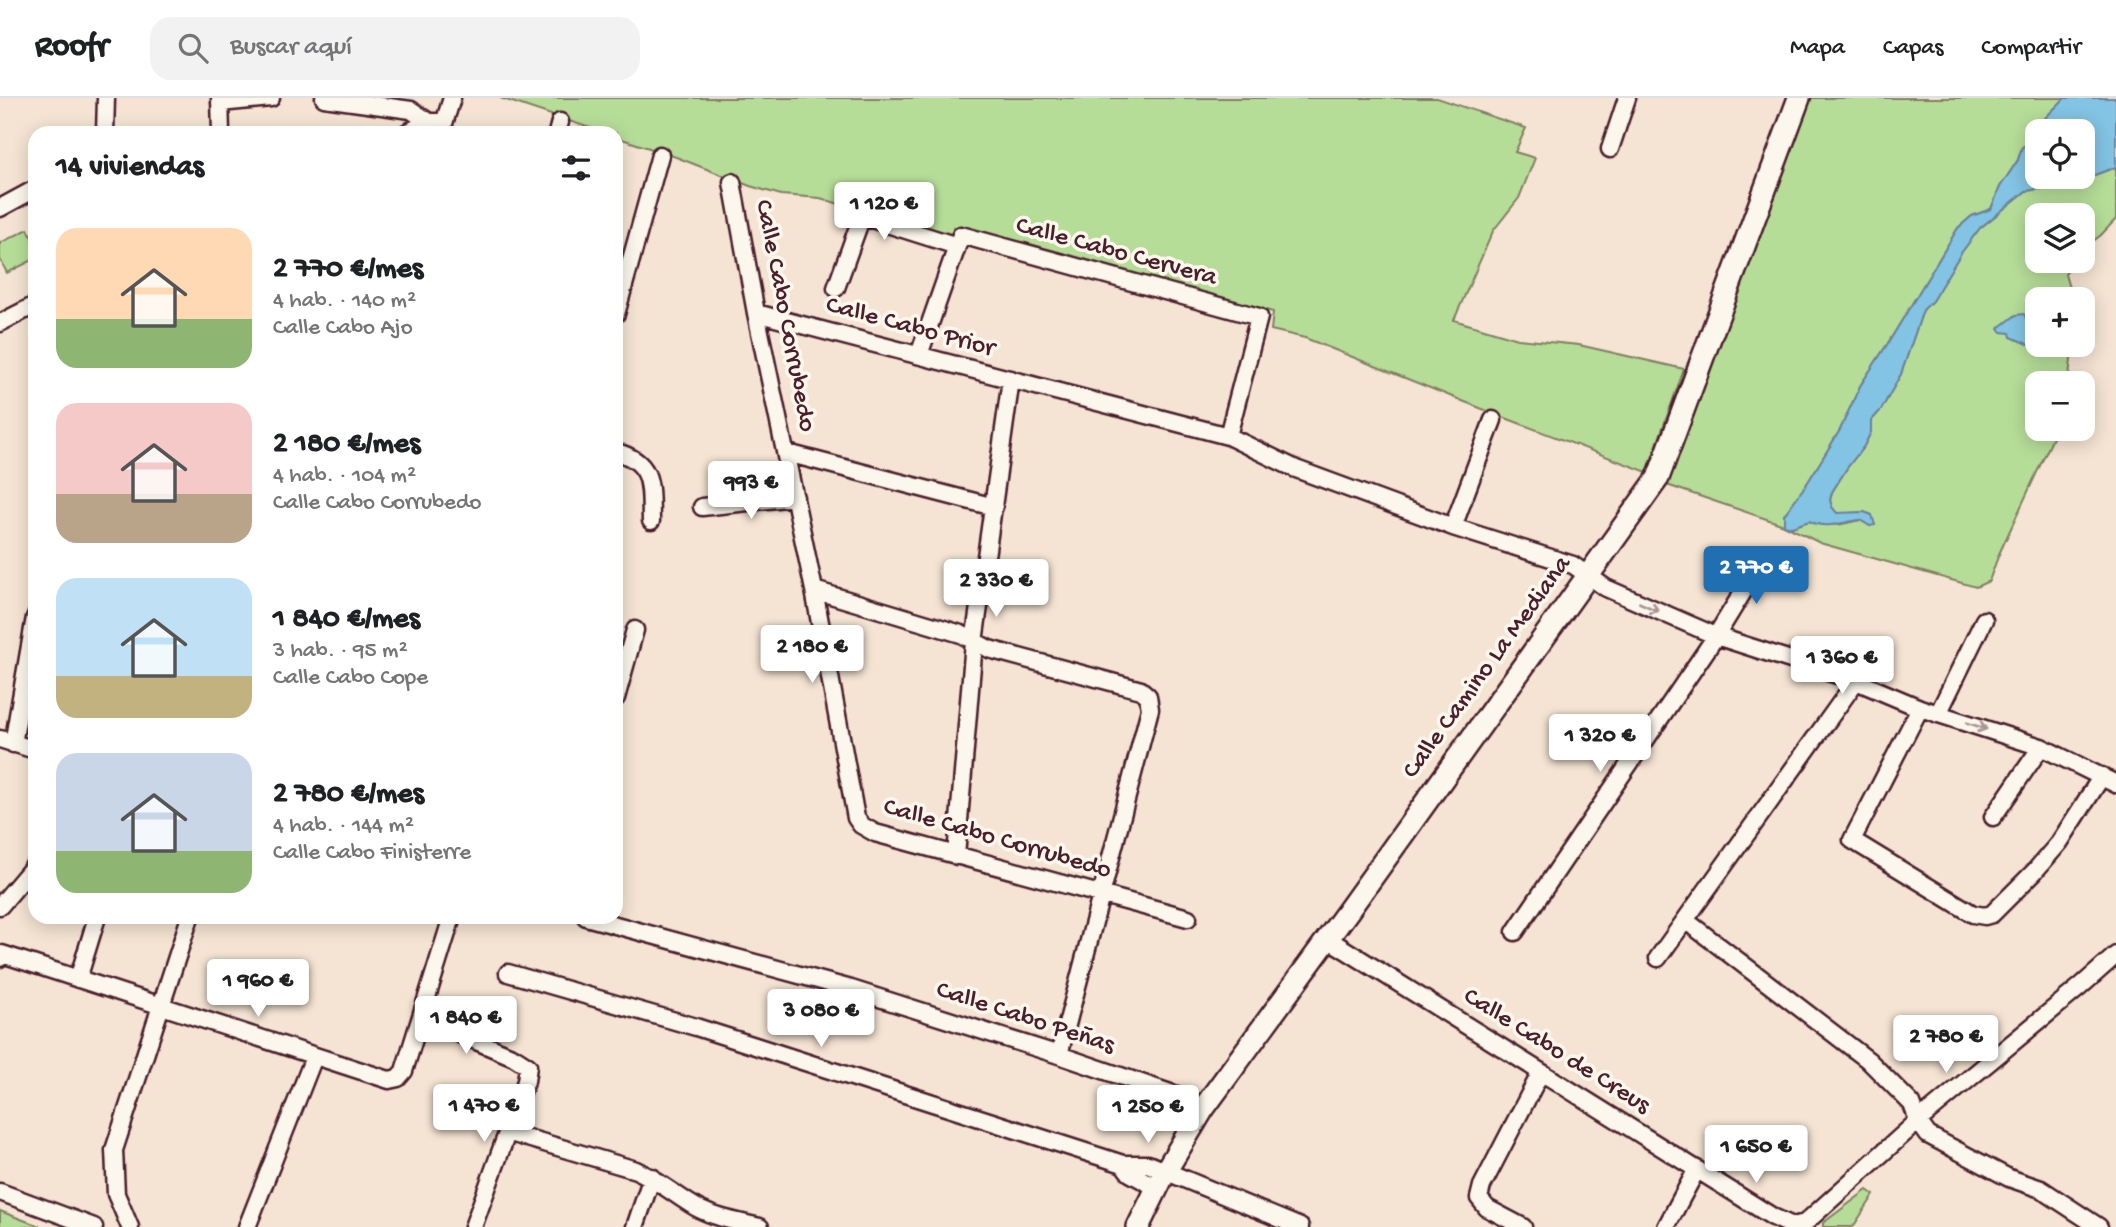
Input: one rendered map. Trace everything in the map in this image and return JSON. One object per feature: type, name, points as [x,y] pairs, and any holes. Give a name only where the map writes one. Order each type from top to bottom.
[{"type":"street","points":[[105,126],[106,98]]},
{"type":"street","points":[[221,126],[220,101],[271,98]]},
{"type":"street","points":[[324,98],[411,110],[438,126],[452,98]]},
{"type":"street","points":[[1609,149],[1627,98]]},
{"type":"street","name":"Calle Camino La Mediana","points":[[1138,1227],[1161,1180],[1203,1109],[1658,478],[1799,98]]},
{"type":"street","points":[[623,276],[660,155]]},
{"type":"street","name":"Calle Cabo Corrubedo","points":[[732,182],[756,313],[814,590],[856,818],[860,825],[874,833],[1188,918]]},
{"type":"street","points":[[0,208],[28,193]]},
{"type":"street","name":"Calle Cabo Cervera","points":[[836,288],[862,216],[1259,317],[1228,436]]},
{"type":"street","points":[[919,355],[959,240]]},
{"type":"street","points":[[0,323],[28,308]]},
{"type":"street","name":"Calle Cabo Prior","points":[[756,313],[1228,436],[1296,469],[1453,527],[1573,565],[1606,588],[1716,636],[1856,681],[1920,708],[2041,747],[2109,780]]},
{"type":"street","name":"Calle Cabo Prior","points":[[956,856],[974,642],[1011,379]]},
{"type":"street","points":[[1453,527],[1493,420]]},
{"type":"street","points":[[787,453],[994,507]]},
{"type":"street","points":[[623,454],[640,464],[650,480],[651,521]]},
{"type":"street","points":[[702,507],[795,497]]},
{"type":"street","points":[[1515,932],[1716,636],[1765,556]]},
{"type":"street","points":[[814,590],[961,634],[989,649],[1141,690],[1148,696],[1150,709],[1059,1055]]},
{"type":"street","points":[[1938,714],[1984,620]]},
{"type":"street","points":[[623,673],[635,630]]},
{"type":"street","points":[[28,647],[6,741],[28,748]]},
{"type":"street","points":[[1658,958],[1856,681]]},
{"type":"street","points":[[1920,708],[1852,840],[1973,914],[1985,916],[1997,911],[2059,843],[2109,780]]},
{"type":"street","points":[[1993,817],[2041,747]]},
{"type":"street","points":[[0,906],[28,873]]},
{"type":"street","points":[[1685,920],[1868,1060],[1912,1104],[1927,1135],[2009,1178],[2041,1189],[2099,1227]]},
{"type":"street","points":[[78,979],[95,924]]},
{"type":"street","points":[[130,1227],[116,1194],[114,1150],[188,924]]},
{"type":"street","points":[[1,955],[162,1005],[314,1057],[394,1080],[404,1071],[450,924]]},
{"type":"street","name":"Calle Cabo Peñas","points":[[612,924],[851,989],[1059,1055],[1185,1098],[1203,1109]]},
{"type":"street","name":"Calle Cabo de Creus","points":[[1328,939],[1783,1223],[1794,1226]]},
{"type":"street","points":[[1794,1226],[1805,1223],[1918,1121],[2116,955]]},
{"type":"street","points":[[508,973],[696,1027],[1123,1164],[1148,1164],[1161,1180],[1300,1227]]},
{"type":"street","points":[[422,1018],[514,1057],[528,1066],[528,1074],[478,1226]]},
{"type":"street","points":[[247,1227],[314,1057]]},
{"type":"street","points":[[1523,1227],[1487,1208],[1479,1198],[1482,1186],[1541,1072]]},
{"type":"street","points":[[507,1132],[636,1170],[652,1177],[698,1208],[760,1227]]},
{"type":"street","points":[[1666,1227],[1697,1169]]},
{"type":"street","points":[[635,1227],[652,1177]]},
{"type":"street","points":[[0,1192],[94,1227]]},
{"type":"green space","points":[[500,98],[1437,98],[1526,128],[1515,152],[1535,158],[1519,198],[1493,231],[1454,320],[1518,339],[1579,345],[1684,369],[1647,472],[1305,338],[1271,330],[1273,312],[954,227],[950,238],[820,198],[781,195],[623,139],[623,126],[584,126]]},
{"type":"green space","points":[[1808,98],[2065,98],[2044,119],[2025,119],[2025,146],[2000,187],[1991,209],[1972,216],[1958,228],[1860,386],[1840,430],[1784,515],[1792,527],[1809,521],[1838,525],[1860,520],[1870,526],[1872,515],[1864,512],[1837,514],[1830,500],[1832,492],[1864,446],[1871,432],[1871,421],[1881,410],[1901,374],[1923,310],[1932,301],[1961,253],[1980,228],[2026,191],[2095,189],[2095,175],[2116,167],[2116,219],[2095,240],[2095,203],[2025,203],[2025,273],[2066,273],[2069,287],[2025,287],[2025,357],[2071,357],[2070,371],[2025,371],[2025,441],[2051,441],[1989,581],[1976,587],[1820,543],[1784,525],[1667,485],[1685,429]]},
{"type":"green space","points":[[28,229],[28,262],[7,273],[0,259],[0,243]]},
{"type":"green space","points":[[1867,1190],[1874,1195],[1853,1227],[1823,1227],[1823,1223]]},
{"type":"green space","points":[[0,1211],[39,1226],[0,1227]]},
{"type":"water","points":[[2065,98],[2116,98],[2116,167],[2095,175],[2095,119],[2045,118]]},
{"type":"water","points":[[2025,146],[2025,189],[2039,189],[2026,191],[1980,228],[1961,253],[1932,301],[1923,310],[1901,374],[1881,410],[1871,421],[1871,432],[1864,446],[1832,492],[1830,500],[1837,513],[1864,512],[1872,515],[1875,525],[1870,526],[1860,520],[1828,525],[1809,521],[1792,527],[1784,525],[1784,515],[1840,430],[1860,386],[1958,228],[1972,216],[1991,209],[2000,187],[2018,160],[2022,147]]},
{"type":"water","points":[[2016,315],[2025,316],[2025,343],[1999,328]]}]
